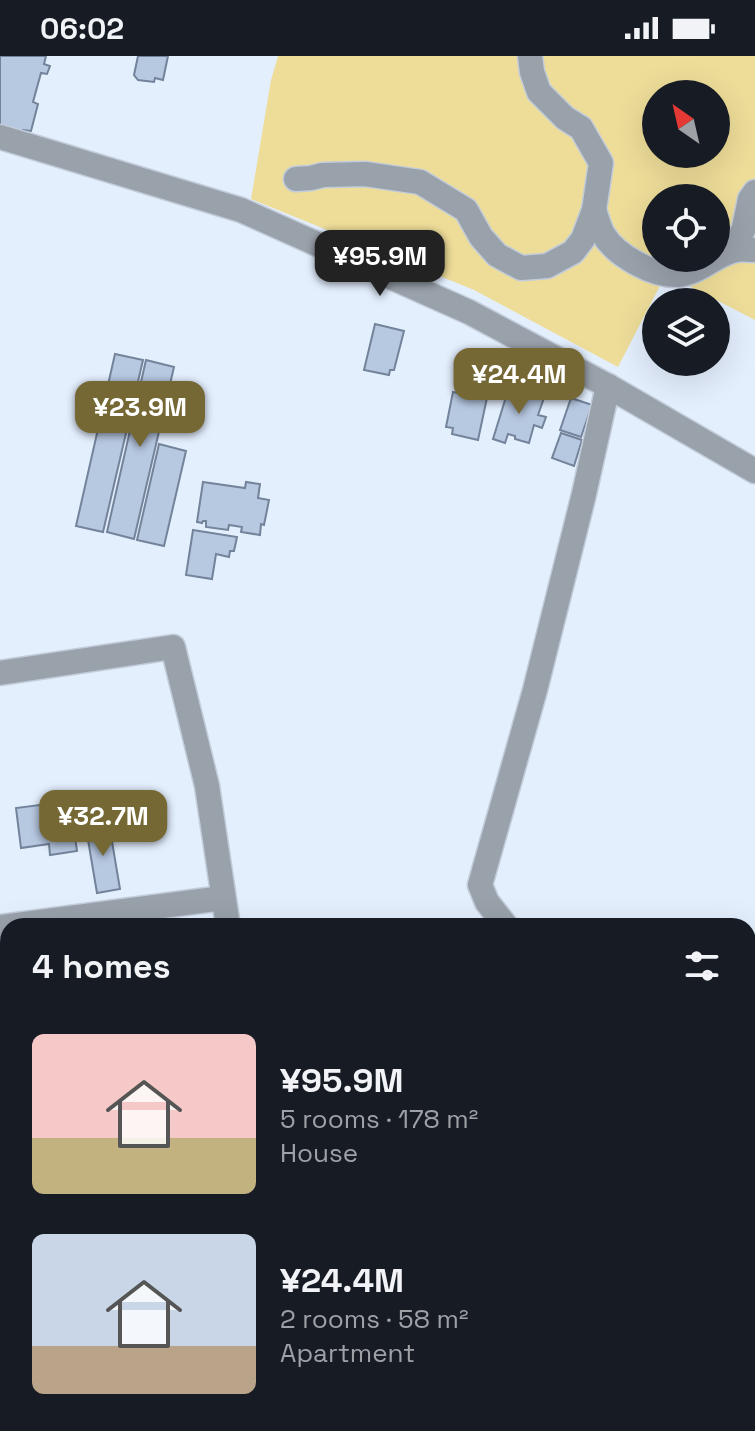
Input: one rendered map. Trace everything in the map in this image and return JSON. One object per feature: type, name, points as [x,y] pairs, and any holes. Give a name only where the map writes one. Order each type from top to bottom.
[{"type":"street","points":[[296,179],[365,174],[420,182],[466,210],[481,237],[497,255],[521,268],[547,266],[573,252],[583,239],[594,210],[601,163],[581,128],[565,118],[539,92],[530,56]]},
{"type":"street","points":[[0,137],[241,210],[469,312],[608,386],[755,471]]},
{"type":"street","points":[[594,210],[603,234],[614,248],[633,262],[655,271],[678,275],[745,250],[744,228],[750,199],[755,192]]},
{"type":"street","points":[[500,918],[487,902],[480,885],[535,690],[608,386]]},
{"type":"street","points":[[0,673],[173,647],[207,786],[227,918]]},
{"type":"street","points":[[69,918],[223,898]]},
{"type":"shaded area","points":[[278,56],[755,56],[755,320],[730,307],[730,288],[693,288],[666,274],[659,288],[642,288],[642,320],[618,367],[474,290],[251,199],[271,80]]},
{"type":"building","points":[[0,56],[46,56],[44,64],[50,66],[47,74],[41,73],[33,102],[38,104],[31,131],[23,130],[21,133],[0,128]]},
{"type":"building","points":[[138,56],[168,56],[163,80],[138,80],[134,75]]},
{"type":"building","points":[[375,324],[404,331],[394,370],[390,370],[389,375],[364,370]]},
{"type":"building","points":[[115,354],[143,360],[103,532],[76,526]]},
{"type":"building","points":[[146,360],[174,367],[134,539],[107,532]]},
{"type":"building","points":[[554,367],[575,375],[568,394],[547,386]]},
{"type":"building","points":[[459,387],[488,393],[478,440],[452,434],[453,428],[446,427],[453,392],[458,393]]},
{"type":"building","points":[[509,387],[544,398],[538,415],[546,417],[542,428],[534,425],[529,443],[508,434],[505,443],[493,439]]},
{"type":"building","points":[[571,398],[592,405],[581,437],[560,430]]},
{"type":"building","points":[[561,433],[582,440],[574,466],[552,458]]},
{"type":"building","points":[[159,444],[186,451],[164,546],[137,540]]},
{"type":"building","points":[[203,482],[245,488],[246,482],[260,484],[258,498],[269,500],[260,535],[241,532],[242,527],[229,525],[228,530],[206,527],[206,521],[197,522]]},
{"type":"building","points":[[193,530],[237,537],[234,551],[230,551],[229,557],[216,554],[212,579],[186,575]]},
{"type":"building","points":[[105,797],[108,818],[80,822],[77,800]]},
{"type":"building","points":[[70,801],[77,851],[50,855],[49,844],[21,848],[16,808]]},
{"type":"building","points":[[109,824],[120,889],[97,893],[86,828]]}]
